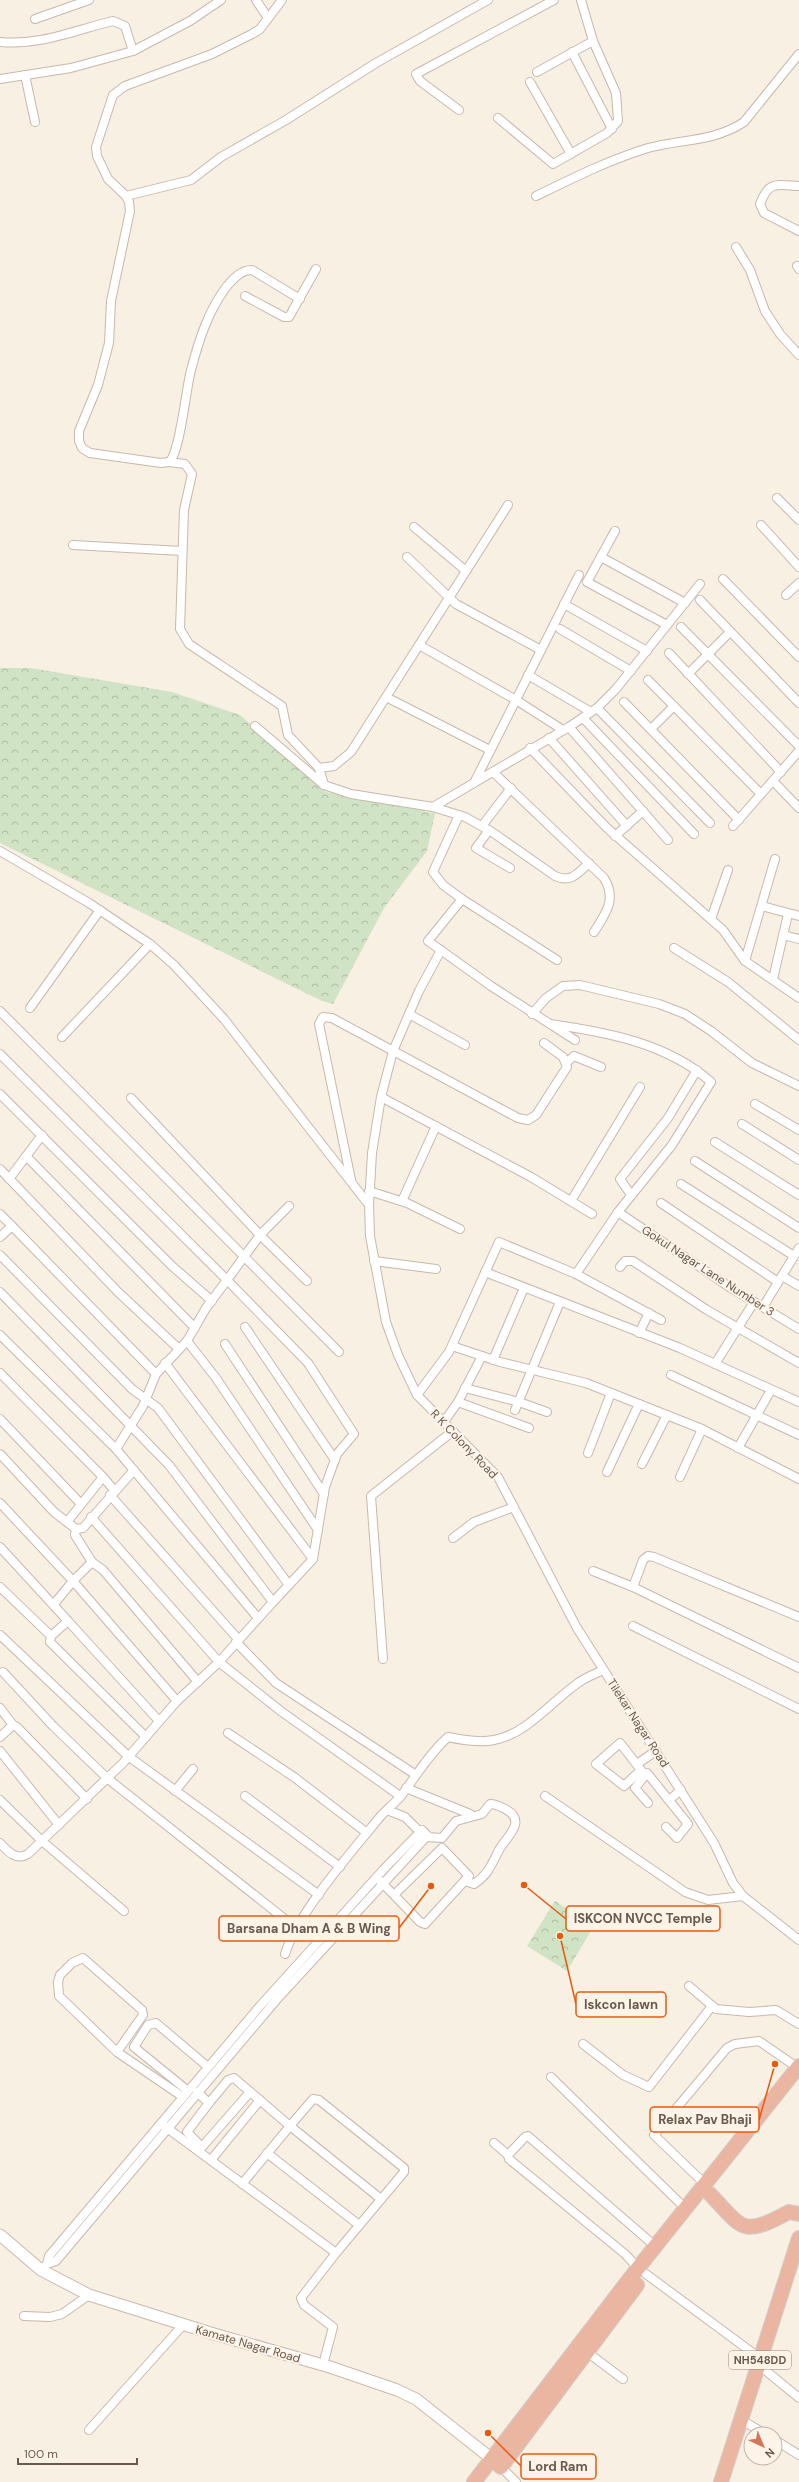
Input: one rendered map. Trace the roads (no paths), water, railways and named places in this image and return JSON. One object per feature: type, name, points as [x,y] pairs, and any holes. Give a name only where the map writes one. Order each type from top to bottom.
[{"type":"highway","points":[[496,2463],[642,2271],[708,2190],[729,2156],[798,2067]]},
{"type":"highway","points":[[474,2482],[496,2463],[587,2352],[642,2271],[655,2246],[686,2209],[708,2190]]},
{"type":"highway","points":[[708,2190],[740,2225],[750,2228],[767,2224],[789,2212],[799,2214]]},
{"type":"highway","name":"NH548DD","points":[[721,2482],[799,2238]]},
{"type":"street","points":[[35,19],[89,0]]},
{"type":"street","points":[[0,79],[71,68],[133,52],[190,21],[221,0]]},
{"type":"street","points":[[256,0],[268,18]]},
{"type":"street","points":[[282,0],[268,18],[252,34],[212,54],[125,86],[113,95],[96,147],[97,156],[103,171],[126,196],[129,202],[130,211],[111,301],[109,343],[98,384],[79,431],[79,441],[85,451],[90,453],[161,463],[169,462],[186,464],[192,474],[184,510],[180,629],[189,644],[282,706],[288,735],[319,768],[324,785]]},
{"type":"street","points":[[126,196],[191,180],[221,157],[286,120],[422,37],[488,0]]},
{"type":"street","points":[[459,110],[417,78],[416,74],[554,0]]},
{"type":"street","points":[[498,118],[553,164],[612,129],[618,121],[618,104],[594,41],[581,0]]},
{"type":"street","points":[[0,42],[26,43],[54,39],[113,21],[125,26],[133,52]]},
{"type":"street","points":[[537,72],[594,41]]},
{"type":"street","points":[[572,52],[612,129]]},
{"type":"street","points":[[536,196],[623,156],[650,148],[716,136],[732,130],[744,122],[799,54]]},
{"type":"street","points":[[25,75],[36,122]]},
{"type":"street","points":[[530,82],[571,154]]},
{"type":"street","points":[[799,186],[770,186],[765,191],[760,204],[764,213],[799,231]]},
{"type":"street","points":[[736,248],[750,270],[765,311],[780,334],[799,355]]},
{"type":"street","points":[[245,296],[287,318],[291,316],[316,269]]},
{"type":"street","points":[[169,462],[175,455],[178,447],[189,377],[205,324],[218,298],[240,273],[252,270],[300,299]]},
{"type":"street","points":[[777,498],[799,520]]},
{"type":"street","points":[[319,768],[334,766],[351,752],[508,505]]},
{"type":"street","points":[[761,524],[799,567]]},
{"type":"street","points":[[414,526],[466,571]]},
{"type":"street","points":[[615,531],[588,582],[667,625]]},
{"type":"street","points":[[73,545],[182,551]]},
{"type":"street","points":[[407,557],[450,596],[456,604],[541,650]]},
{"type":"street","points":[[601,557],[685,603]]},
{"type":"street","points":[[474,783],[579,575]]},
{"type":"street","points":[[723,579],[799,657]]},
{"type":"street","points":[[786,595],[799,583]]},
{"type":"street","points":[[433,807],[493,772],[530,748],[566,729],[594,710],[647,651],[700,584]]},
{"type":"street","points":[[700,600],[799,703]]},
{"type":"street","points":[[564,604],[647,651]]},
{"type":"street","points":[[681,628],[799,746]]},
{"type":"street","points":[[560,629],[631,670]]},
{"type":"street","points":[[688,674],[730,632]]},
{"type":"street","points":[[419,645],[566,729],[643,811],[668,840]]},
{"type":"street","points":[[669,653],[781,772]]},
{"type":"street","points":[[528,675],[594,710],[710,823]]},
{"type":"street","points":[[648,680],[762,794]]},
{"type":"street","points":[[386,697],[490,750]]},
{"type":"street","points":[[624,702],[739,820]]},
{"type":"street","points":[[651,729],[674,706]]},
{"type":"street","points":[[583,718],[694,834]]},
{"type":"street","points":[[255,726],[324,785],[351,794],[433,807],[459,815],[485,828],[564,880],[571,879],[589,863]]},
{"type":"street","points":[[549,738],[627,826]]},
{"type":"street","points":[[530,748],[615,836],[723,930],[745,961],[799,998]]},
{"type":"street","points":[[733,826],[799,751]]},
{"type":"street","points":[[493,772],[604,878],[610,891],[610,905],[594,932]]},
{"type":"street","points":[[773,781],[799,808]]},
{"type":"street","points":[[510,868],[476,848],[485,828],[511,788]]},
{"type":"street","points":[[615,836],[643,811]]},
{"type":"street","points":[[459,815],[433,872],[443,885],[462,899],[556,960]]},
{"type":"street","points":[[0,851],[30,866],[100,910],[150,944],[174,965],[224,1019],[351,1183],[369,1204]]},
{"type":"street","points":[[745,961],[775,859]]},
{"type":"street","points":[[711,919],[728,870]]},
{"type":"street","points":[[462,899],[428,941],[532,1014],[575,1040]]},
{"type":"street","points":[[762,906],[799,916]]},
{"type":"street","points":[[30,1008],[100,910]]},
{"type":"street","points":[[773,979],[788,914]]},
{"type":"street","points":[[783,935],[799,939]]},
{"type":"street","points":[[62,1037],[150,944]]},
{"type":"street","points":[[674,948],[728,982],[799,1040]]},
{"type":"street","name":"R K Colony Road","points":[[441,950],[409,1014],[393,1051],[381,1097],[372,1153],[369,1204],[374,1261],[386,1322],[398,1355],[417,1395],[443,1423],[490,1467],[514,1507],[545,1570],[603,1670]]},
{"type":"street","points":[[532,1014],[546,998],[563,986],[580,985],[659,1004],[685,1014],[711,1031],[752,1063],[799,1086]]},
{"type":"street","points":[[0,1011],[244,1255],[338,1352]]},
{"type":"street","points":[[409,1014],[466,1046]]},
{"type":"street","points":[[351,1183],[319,1024],[320,1020],[327,1016],[332,1018],[518,1118],[528,1120],[536,1115],[567,1068],[567,1062],[563,1057],[544,1043]]},
{"type":"street","points":[[550,1024],[618,1036],[656,1049],[697,1070],[710,1082],[672,1145],[618,1212],[576,1274]]},
{"type":"street","points":[[0,1054],[227,1280],[308,1363],[354,1434],[335,1460],[324,1494],[313,1559],[219,1662],[177,1701],[108,1778],[42,1841],[23,1857],[15,1856],[0,1843]]},
{"type":"street","points":[[567,1062],[574,1056],[601,1067]]},
{"type":"street","points":[[631,1195],[620,1179],[668,1118],[697,1070]]},
{"type":"street","points":[[571,1201],[640,1087]]},
{"type":"street","points":[[0,1094],[172,1266],[212,1301]]},
{"type":"street","points":[[381,1097],[531,1177],[592,1214]]},
{"type":"street","points":[[131,1098],[260,1235],[307,1281]]},
{"type":"street","points":[[755,1104],[799,1130]]},
{"type":"street","points":[[742,1124],[799,1160]]},
{"type":"street","points":[[402,1201],[436,1126]]},
{"type":"street","points":[[9,1179],[42,1135]]},
{"type":"street","points":[[715,1142],[799,1195]]},
{"type":"street","points":[[26,1156],[195,1328]]},
{"type":"street","points":[[695,1161],[799,1228]]},
{"type":"street","points":[[0,1169],[118,1292],[179,1349]]},
{"type":"street","points":[[681,1184],[794,1256]]},
{"type":"street","points":[[369,1191],[402,1201],[460,1229]]},
{"type":"street","points":[[661,1203],[780,1279],[799,1286]]},
{"type":"street","points":[[116,1449],[131,1427],[156,1374],[187,1341],[212,1301],[244,1255],[260,1235],[289,1206]]},
{"type":"street","name":"Gokul Nagar Lane Number 3","points":[[618,1212],[754,1302],[799,1329]]},
{"type":"street","points":[[0,1214],[156,1374]]},
{"type":"street","points":[[0,1237],[12,1226]]},
{"type":"street","points":[[417,1395],[452,1346],[499,1242],[576,1274],[661,1320]]},
{"type":"street","points":[[763,1307],[799,1248]]},
{"type":"street","points":[[0,1255],[132,1389],[146,1397],[158,1408],[198,1460],[289,1585]]},
{"type":"street","points":[[374,1261],[436,1269]]},
{"type":"street","points":[[620,1267],[625,1261],[633,1261],[707,1310],[799,1363]]},
{"type":"street","points":[[485,1272],[715,1364],[799,1402]]},
{"type":"street","points":[[492,1360],[524,1288]]},
{"type":"street","points":[[0,1292],[187,1487],[273,1602]]},
{"type":"street","points":[[515,1410],[560,1302]]},
{"type":"street","points":[[715,1364],[754,1302]]},
{"type":"street","points":[[639,1333],[648,1313]]},
{"type":"street","points":[[246,1328],[335,1460]]},
{"type":"street","points":[[0,1335],[116,1449],[258,1618]]},
{"type":"street","points":[[187,1341],[216,1378],[318,1530]]},
{"type":"street","points":[[225,1344],[324,1494]]},
{"type":"street","points":[[452,1346],[492,1360],[586,1383],[702,1429],[799,1479]]},
{"type":"street","points":[[443,1423],[458,1402],[482,1356]]},
{"type":"street","points":[[165,1363],[313,1559]]},
{"type":"street","points":[[0,1373],[103,1477],[112,1493],[237,1641],[276,1683],[416,1775]]},
{"type":"street","points":[[671,1375],[799,1436]]},
{"type":"street","points":[[465,1388],[518,1402],[547,1412]]},
{"type":"street","points":[[738,1448],[771,1390]]},
{"type":"street","points":[[588,1453],[611,1393]]},
{"type":"street","points":[[458,1402],[529,1428]]},
{"type":"street","points":[[607,1472],[639,1404]]},
{"type":"street","points":[[642,1464],[667,1415]]},
{"type":"street","points":[[0,1419],[81,1504]]},
{"type":"street","points":[[680,1477],[702,1429]]},
{"type":"street","points":[[384,1659],[371,1496],[453,1431]]},
{"type":"street","points":[[0,1454],[66,1522],[76,1529],[83,1528],[112,1493],[134,1470]]},
{"type":"street","points":[[66,1522],[103,1477]]},
{"type":"street","points":[[0,1503],[73,1581],[177,1701]]},
{"type":"street","points":[[453,1538],[474,1522],[514,1507]]},
{"type":"street","points":[[91,1518],[219,1662],[282,1712],[400,1796]]},
{"type":"street","points":[[76,1529],[75,1535],[92,1562],[103,1570],[198,1682]]},
{"type":"street","points":[[0,1547],[54,1604],[159,1721]]},
{"type":"street","points":[[633,1587],[643,1560],[648,1556],[654,1556],[799,1617]]},
{"type":"street","points":[[54,1604],[73,1581],[92,1562]]},
{"type":"street","points":[[593,1571],[633,1587],[799,1668]]},
{"type":"street","points":[[0,1588],[51,1636]]},
{"type":"street","points":[[68,1621],[51,1636],[50,1642],[146,1737]]},
{"type":"street","points":[[633,1626],[799,1708]]},
{"type":"street","points":[[0,1635],[128,1756],[319,1895]]},
{"type":"street","name":"Tilekar Nagar Road","points":[[285,1954],[296,1928],[340,1867],[367,1833],[400,1796],[438,1746],[448,1737],[462,1740],[493,1740],[507,1736],[526,1725],[579,1682],[603,1670],[714,1843],[733,1883],[743,1896],[799,1940]]},
{"type":"street","points":[[3,1672],[53,1726],[108,1778],[296,1928]]},
{"type":"street","points":[[0,1708],[13,1725],[87,1799]]},
{"type":"street","points":[[0,1737],[13,1725]]},
{"type":"street","points":[[228,1733],[294,1777],[367,1833]]},
{"type":"street","points":[[620,1743],[637,1764],[641,1770],[624,1786],[596,1764],[620,1743]]},
{"type":"street","points":[[0,1751],[59,1825]]},
{"type":"street","points":[[637,1764],[656,1751]]},
{"type":"street","points":[[175,1791],[193,1769]]},
{"type":"street","points":[[648,1803],[634,1788],[646,1773],[688,1824],[677,1838],[666,1827]]},
{"type":"street","points":[[406,1788],[470,1814]]},
{"type":"street","points":[[669,1800],[681,1790]]},
{"type":"street","points":[[245,1796],[340,1867]]},
{"type":"street","points":[[545,1796],[685,1892],[708,1900],[743,1896]]},
{"type":"street","points":[[0,1800],[42,1841],[124,1911]]},
{"type":"street","points":[[387,1810],[404,1817],[423,1835],[442,1838],[456,1821],[482,1814],[490,1804],[496,1804],[514,1814],[513,1832],[499,1850],[494,1863],[474,1884],[464,1881]]},
{"type":"street","points":[[44,2267],[49,2256],[208,2067],[379,1880],[423,1835]]},
{"type":"street","points":[[379,1880],[420,1922],[424,1924],[469,1876],[442,1848],[394,1895]]},
{"type":"street","points":[[44,2267],[56,2261],[197,2092],[379,1880]]},
{"type":"street","points":[[117,2052],[144,2015],[142,2010],[82,1958],[72,1963],[60,1975],[58,1982],[59,1996],[117,2052],[185,2094]]},
{"type":"street","points":[[689,1986],[712,2006],[723,2010],[776,2010],[799,2024]]},
{"type":"street","points":[[583,2044],[623,2075],[649,2087],[712,2006]]},
{"type":"street","points":[[185,2094],[134,2047],[148,2025],[156,2023],[208,2067]]},
{"type":"street","points":[[708,2190],[654,2135],[727,2048],[735,2044],[759,2041],[798,2067]]},
{"type":"street","points":[[551,2077],[686,2209]]},
{"type":"street","points":[[250,2092],[202,2147],[187,2132],[208,2103],[231,2078],[250,2092],[260,2100],[381,2199]]},
{"type":"street","points":[[197,2092],[208,2103]]},
{"type":"street","points":[[242,2184],[313,2099],[317,2098],[404,2168],[404,2172],[336,2253],[301,2298],[304,2305],[333,2327],[323,2365]]},
{"type":"street","points":[[211,2160],[260,2100]]},
{"type":"street","points":[[160,2123],[336,2253]]},
{"type":"street","points":[[508,2155],[525,2137],[528,2136],[655,2246]]},
{"type":"street","points":[[494,2143],[508,2155],[510,2159],[625,2254],[642,2271],[760,2362],[799,2398]]},
{"type":"street","points":[[267,2153],[359,2225]]},
{"type":"street","points":[[105,2189],[112,2194]]},
{"type":"street","name":"Kamate Nagar Road","points":[[0,2235],[44,2267],[89,2295],[183,2325],[323,2365],[397,2390],[416,2399],[496,2463],[516,2482]]},
{"type":"street","points":[[24,2316],[50,2317],[62,2314],[89,2295]]},
{"type":"street","points":[[89,2430],[183,2325]]},
{"type":"street","points":[[587,2352],[623,2380]]},
{"type":"street","points":[[740,2419],[752,2426]]},
{"type":"street","points":[[783,2445],[799,2455]]},
{"type":"place","name":"ISKCON NVCC Temple","points":[[524,1885]]},
{"type":"place","name":"Barsana Dham A & B Wing","points":[[431,1886]]},
{"type":"place","name":"Iskcon lawn","points":[[560,1936]]},
{"type":"place","name":"Relax Pav Bhaji","points":[[775,2064]]},
{"type":"place","name":"Lord Ram","points":[[488,2433]]}]
